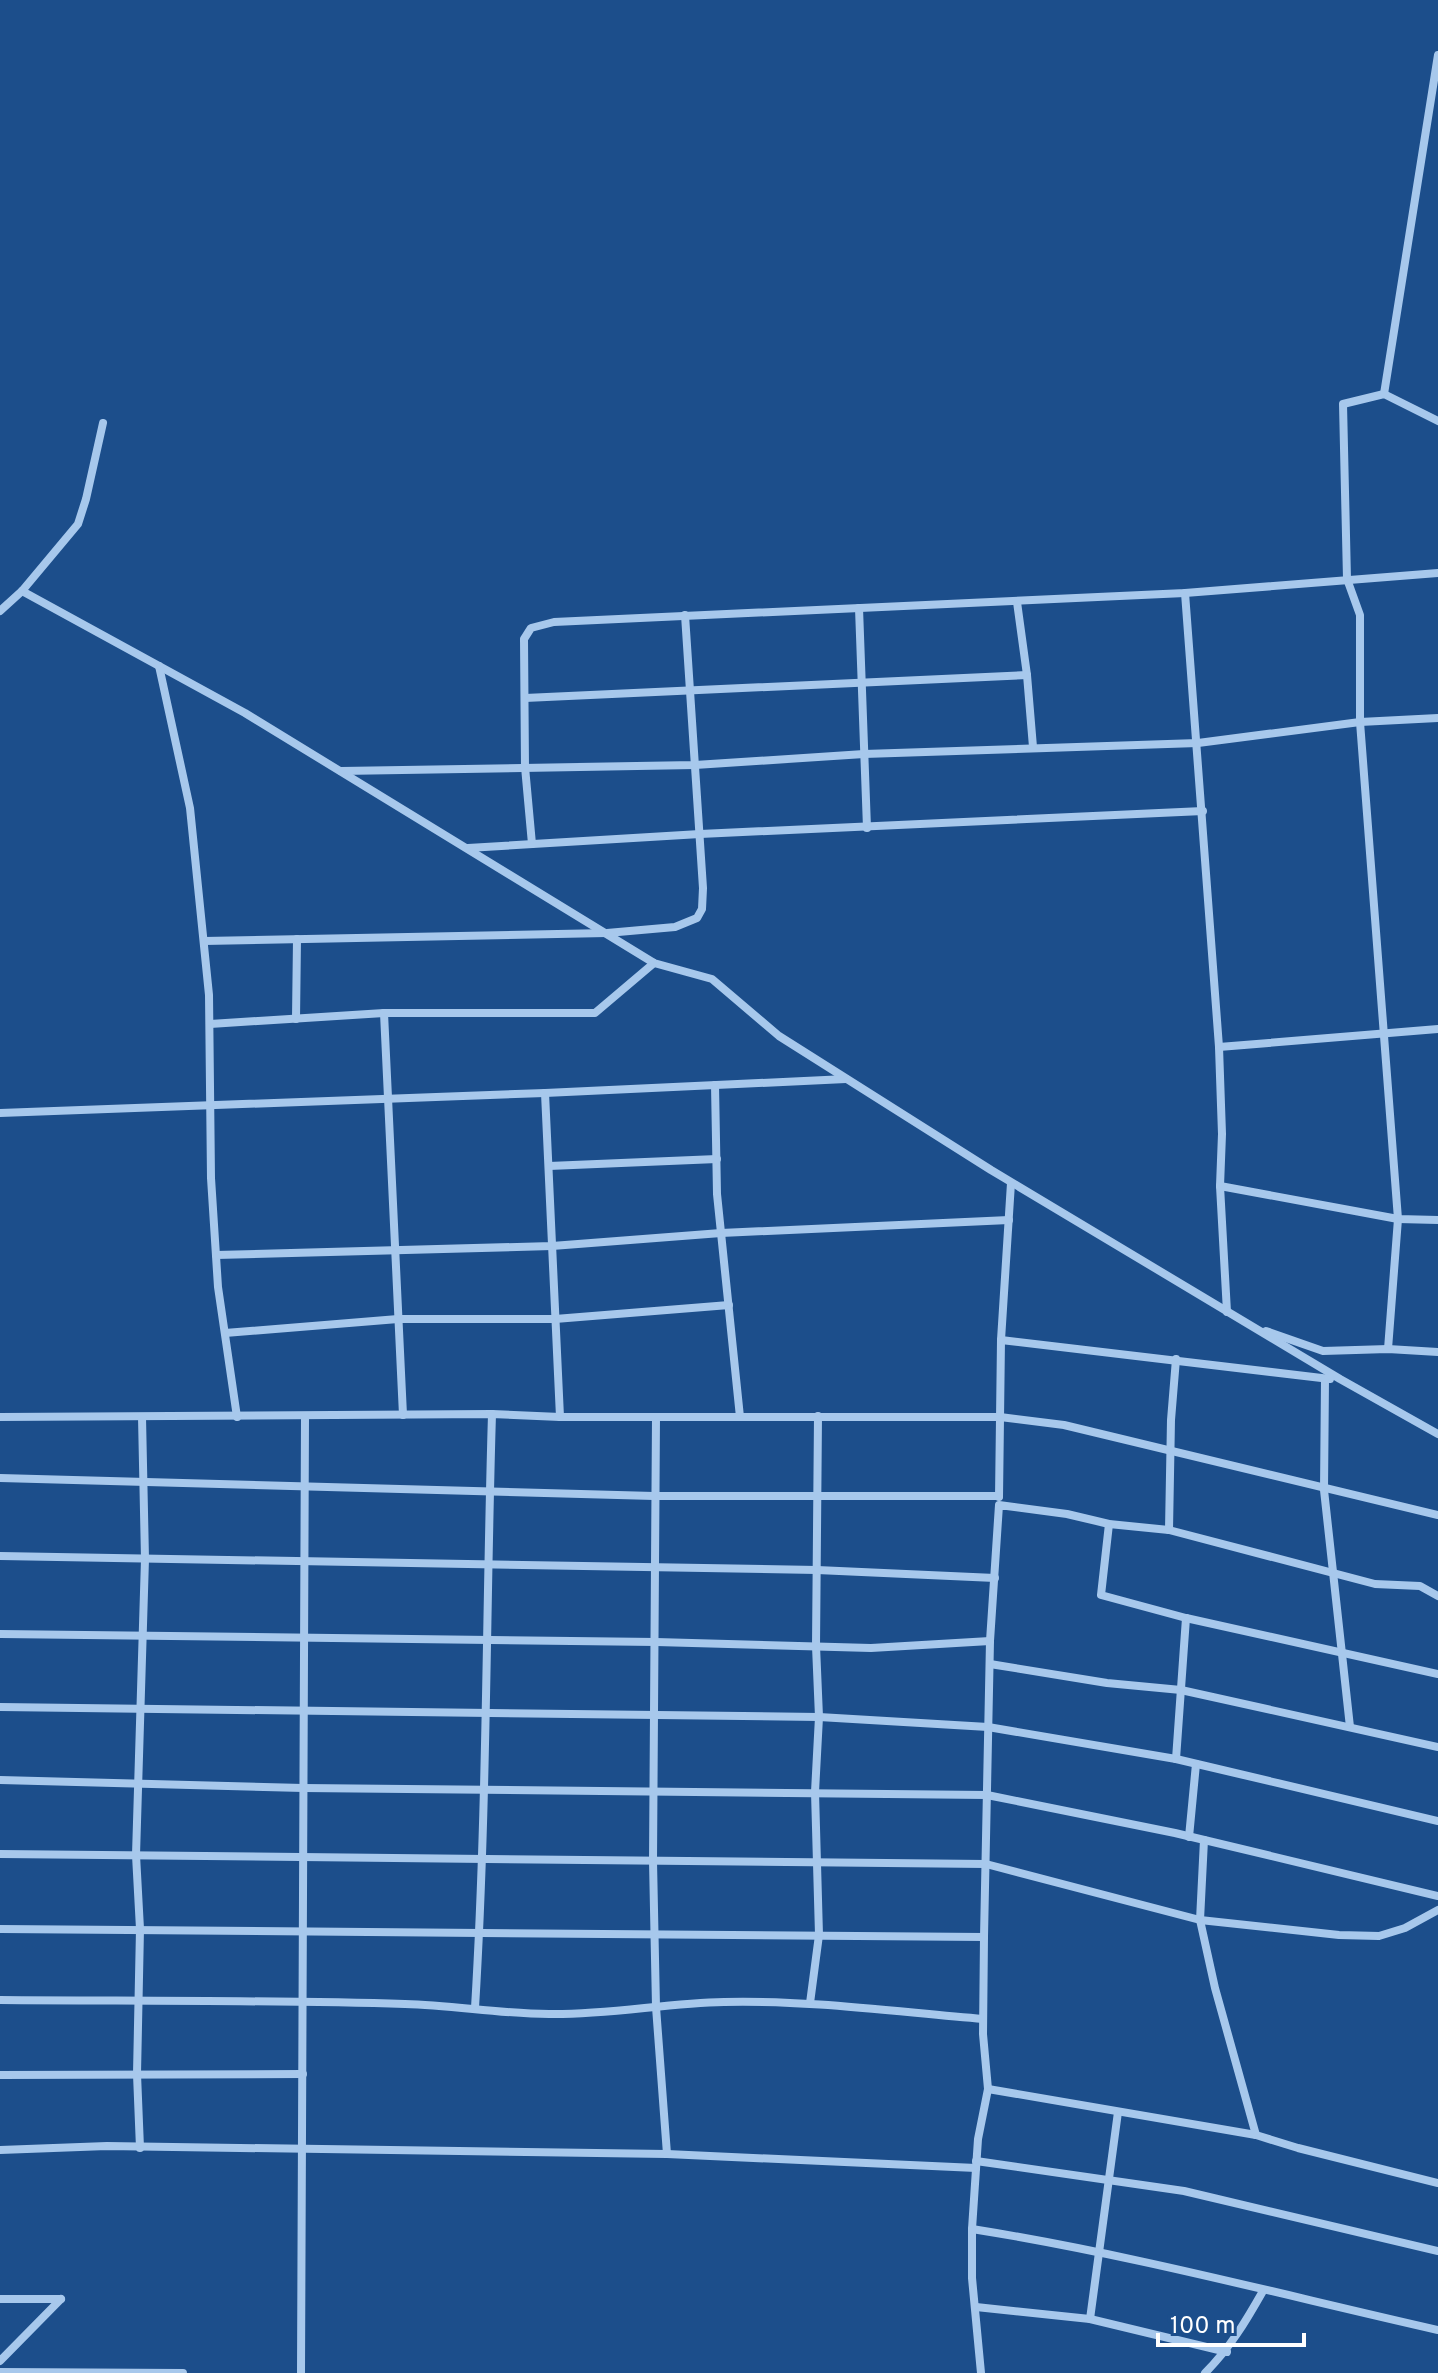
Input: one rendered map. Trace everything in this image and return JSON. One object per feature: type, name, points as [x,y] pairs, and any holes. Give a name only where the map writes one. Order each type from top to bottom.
[{"type":"street","points":[[1384,394],[1438,55]]},
{"type":"street","points":[[1388,1349],[1398,1219],[1360,722],[1360,615],[1347,579],[1343,404],[1384,394],[1438,421]]},
{"type":"street","points":[[0,611],[22,591],[78,524],[103,423]]},
{"type":"street","points":[[532,844],[525,767],[524,639],[531,628],[554,622],[1185,593],[1438,573]]},
{"type":"street","points":[[22,591],[245,713],[654,963],[712,979],[779,1036],[1011,1183],[1438,1434]]},
{"type":"street","points":[[1185,593],[1219,1047],[1220,1186],[1227,1312]]},
{"type":"street","points":[[1017,602],[1033,747]]},
{"type":"street","points":[[859,608],[867,828]]},
{"type":"street","points":[[204,941],[607,933],[675,927],[697,918],[702,909],[703,888],[685,615]]},
{"type":"street","points":[[159,666],[190,808],[204,941],[210,1024],[211,1178],[216,1255],[237,1417]]},
{"type":"street","points":[[525,698],[1027,675]]},
{"type":"street","points":[[340,771],[695,765],[864,754],[1198,743],[1360,722],[1438,718]]},
{"type":"street","points":[[467,848],[1203,811]]},
{"type":"street","points":[[296,1019],[297,939]]},
{"type":"street","points":[[210,1024],[384,1013],[595,1013],[654,963]]},
{"type":"street","points":[[384,1013],[403,1415]]},
{"type":"street","points":[[1219,1047],[1438,1029]]},
{"type":"street","points":[[0,1113],[846,1079]]},
{"type":"street","points":[[715,1085],[721,1233],[740,1417]]},
{"type":"street","points":[[545,1093],[560,1417]]},
{"type":"street","points":[[549,1166],[717,1159]]},
{"type":"street","points":[[981,2373],[972,2229],[978,2139],[988,2089],[983,2019],[990,1641],[999,1500],[1001,1340],[1011,1183]]},
{"type":"street","points":[[1220,1186],[1398,1219],[1438,1220]]},
{"type":"street","points":[[216,1255],[552,1246],[721,1233],[1009,1220]]},
{"type":"street","points":[[225,1333],[398,1319],[555,1319],[729,1305]]},
{"type":"street","points":[[1249,1325],[1323,1351],[1388,1349],[1438,1352]]},
{"type":"street","points":[[1001,1340],[1340,1379]]},
{"type":"street","points":[[1169,1530],[1176,1359]]},
{"type":"street","points":[[1325,1379],[1324,1490],[1350,1727]]},
{"type":"street","points":[[475,2008],[485,1789],[492,1414]]},
{"type":"street","points":[[0,1417],[492,1414],[560,1417],[1000,1417],[1064,1425],[1438,1515]]},
{"type":"street","points":[[810,2003],[819,1935],[815,1792],[819,1717],[816,1646],[818,1416]]},
{"type":"street","points":[[140,2148],[137,2074],[140,1929],[136,1855],[145,1559],[142,1417]]},
{"type":"street","points":[[301,2373],[305,1417]]},
{"type":"street","points":[[656,1417],[654,1933],[667,2154]]},
{"type":"street","points":[[0,1478],[490,1493],[654,1496],[817,1494],[999,1500],[1109,1524],[1169,1530],[1375,1584],[1420,1586],[1438,1596]]},
{"type":"street","points":[[1109,1524],[1101,1595],[1186,1618],[1438,1674]]},
{"type":"street","points":[[0,1556],[817,1570],[995,1578]]},
{"type":"street","points":[[1176,1759],[1186,1618]]},
{"type":"street","points":[[0,1634],[656,1642],[871,1648],[990,1641]]},
{"type":"street","points":[[990,1664],[1107,1683],[1181,1690],[1438,1747]]},
{"type":"street","points":[[0,1707],[819,1717],[988,1727],[1176,1759],[1438,1821]]},
{"type":"street","points":[[1189,1837],[1196,1764]]},
{"type":"street","points":[[0,1780],[303,1788],[987,1795],[1204,1840],[1438,1896]]},
{"type":"street","points":[[1204,1840],[1200,1920],[1215,1988],[1256,2135]]},
{"type":"street","points":[[0,1854],[986,1864],[1200,1920],[1339,1935],[1379,1936],[1405,1928],[1438,1910]]},
{"type":"street","points":[[0,1929],[984,1937]]},
{"type":"street","points":[[0,2000],[303,2001],[475,2008],[551,2015],[722,2002],[810,2003],[983,2019]]},
{"type":"street","points":[[0,2075],[303,2074]]},
{"type":"street","points":[[988,2089],[1256,2135],[1438,2183]]},
{"type":"street","points":[[1090,2319],[1118,2112]]},
{"type":"street","points":[[0,2150],[107,2146],[302,2148],[667,2154],[976,2165],[1184,2191],[1438,2251]]},
{"type":"street","points":[[972,2229],[1197,2272],[1263,2291],[1438,2330]]},
{"type":"street","points":[[1205,2373],[1227,2352],[1263,2291]]},
{"type":"street","points":[[0,2299],[61,2299],[0,2361]]},
{"type":"street","points":[[976,2307],[1090,2319],[1227,2352]]},
{"type":"street","points":[[0,2372],[183,2373]]}]
